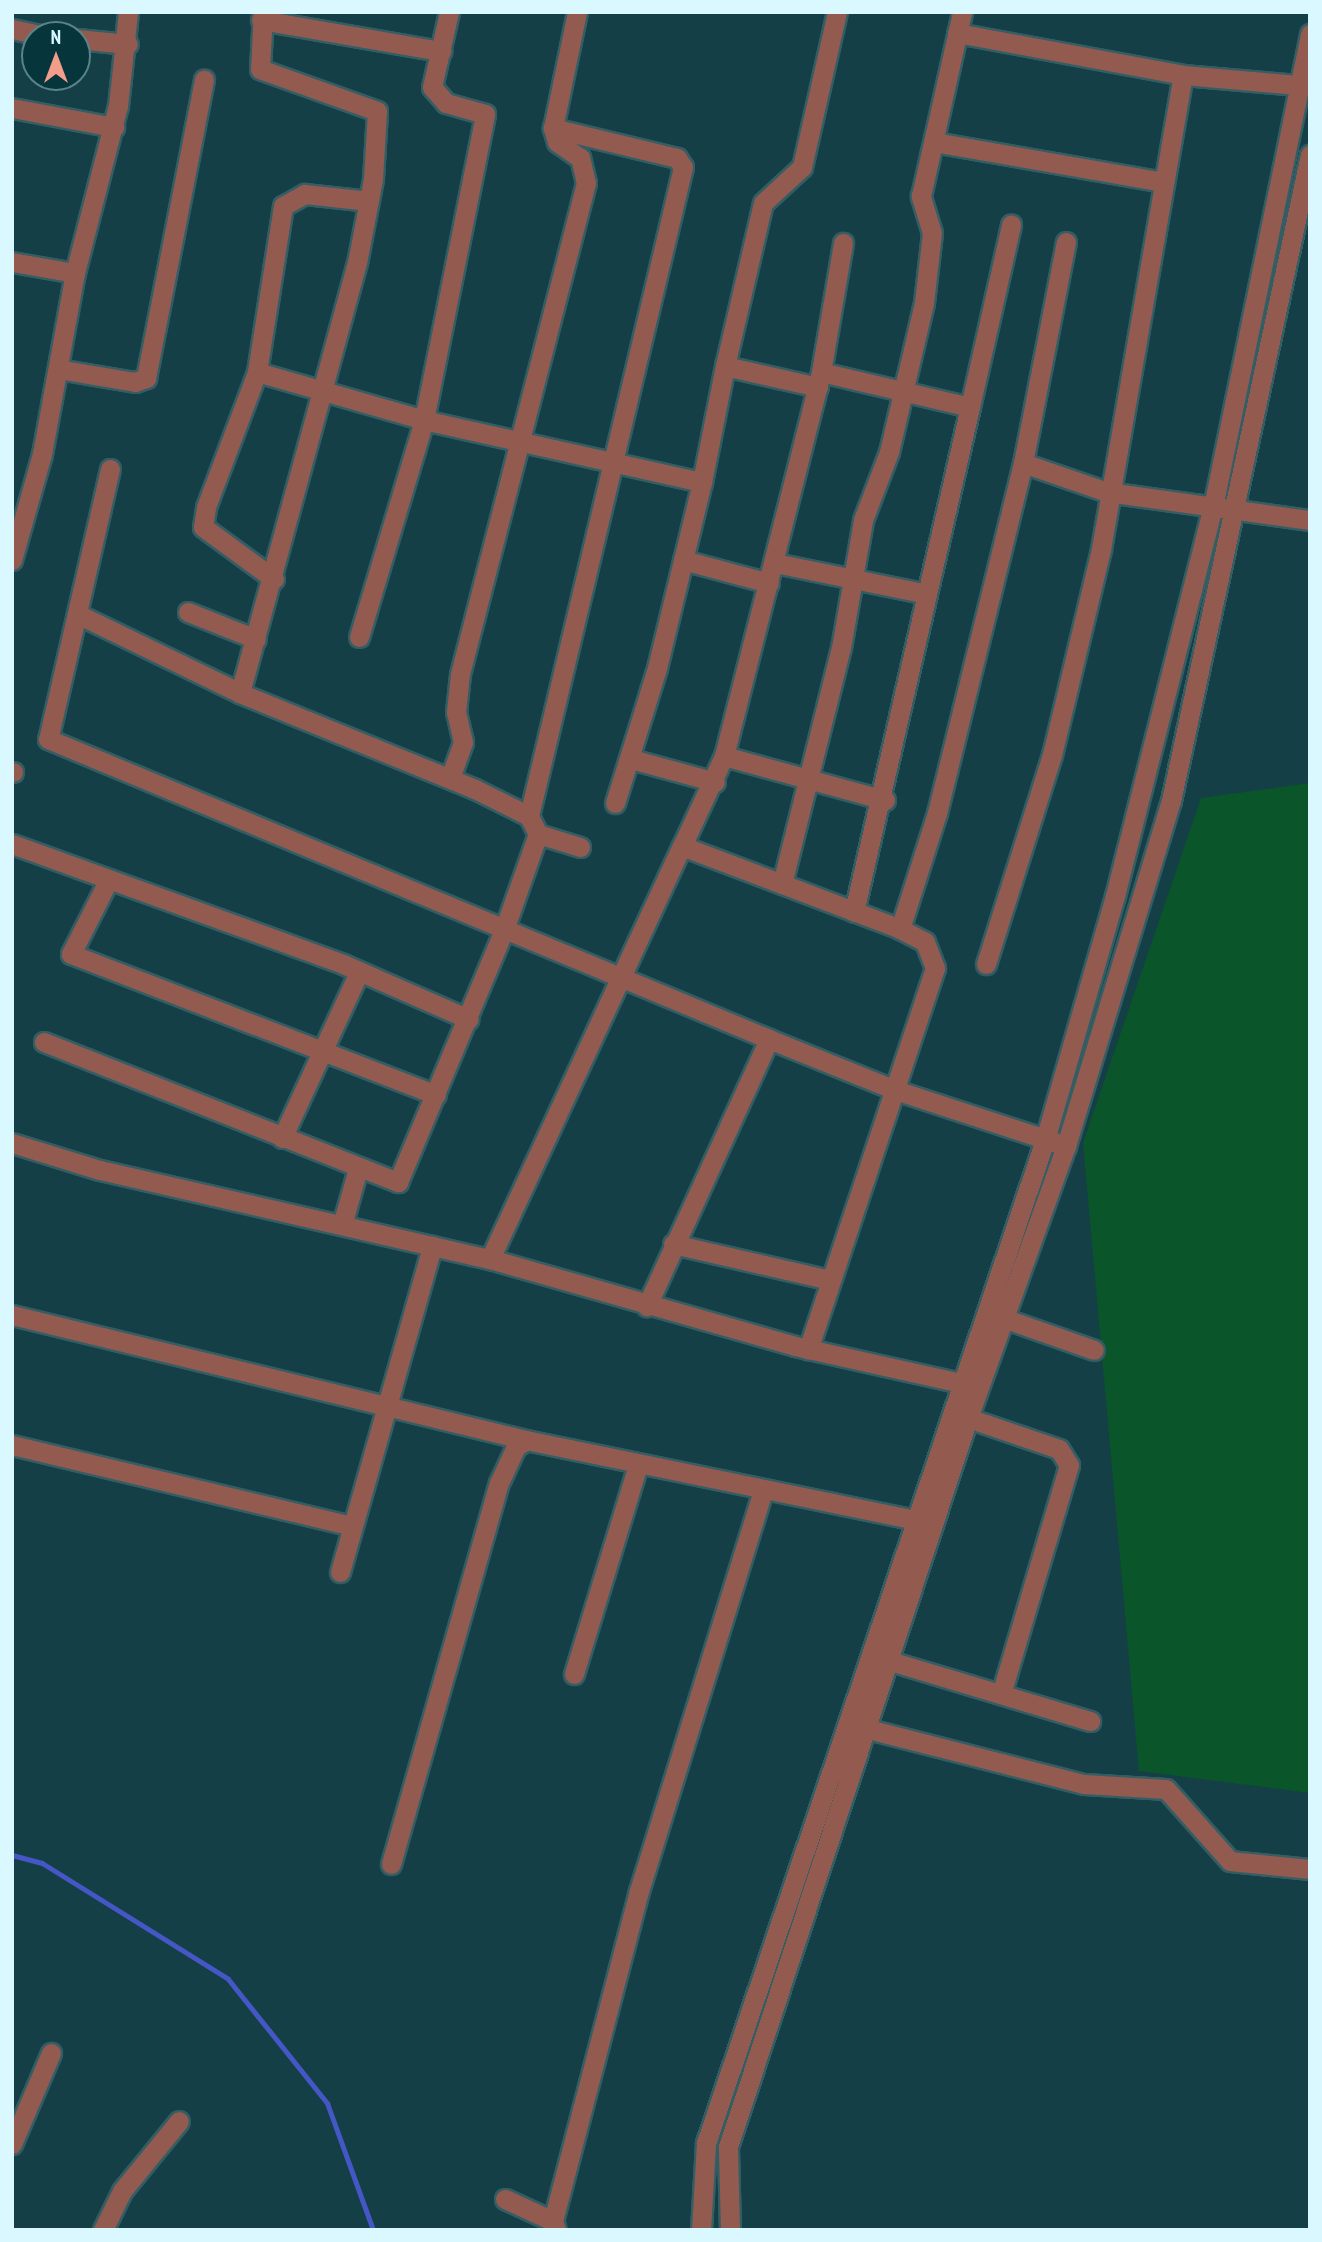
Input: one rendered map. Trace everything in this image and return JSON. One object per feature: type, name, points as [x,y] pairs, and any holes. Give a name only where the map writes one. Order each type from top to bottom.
[{"type":"street","points":[[12,560],[58,369],[75,273],[114,127],[128,44],[128,12]]},
{"type":"street","points":[[359,637],[424,420],[485,114],[436,97],[432,87],[449,12]]},
{"type":"street","points":[[450,778],[463,742],[456,712],[460,674],[525,439],[586,183],[580,158],[556,142],[552,128],[576,12]]},
{"type":"street","points":[[615,803],[631,759],[683,560],[763,203],[802,167],[837,12]]},
{"type":"street","points":[[782,884],[854,578],[863,520],[903,393],[929,270],[932,233],[921,196],[962,12]]},
{"type":"street","points":[[240,693],[325,391],[369,201],[377,111],[260,69],[262,16],[441,51]]},
{"type":"street","points":[[957,33],[1183,75],[1298,85]]},
{"type":"street","points":[[701,2230],[706,2143],[971,1386],[1115,896],[1213,507],[1310,34]]},
{"type":"street","points":[[91,40],[128,44]]},
{"type":"street","points":[[986,964],[1069,689],[1183,75]]},
{"type":"street","points":[[58,369],[135,382],[146,378],[204,80]]},
{"type":"street","points":[[12,108],[114,127]]},
{"type":"street","points":[[44,1042],[358,1169],[398,1182],[506,927],[533,825],[609,463],[683,167],[677,158],[552,128]]},
{"type":"street","points":[[934,142],[1164,182]]},
{"type":"street","points":[[730,2230],[728,2147],[890,1661],[924,1522],[968,1418],[971,1386],[1006,1320],[1066,1146],[1171,801],[1238,510],[1309,160]]},
{"type":"street","points":[[274,579],[204,527],[257,372],[283,206],[305,194],[369,201]]},
{"type":"street","points":[[854,912],[885,800],[927,594],[1011,225]]},
{"type":"street","points":[[491,1259],[620,977],[715,782],[775,563],[819,379],[843,243]]},
{"type":"street","points":[[900,929],[937,813],[1023,463],[1066,243]]},
{"type":"street","points":[[12,262],[75,273]]},
{"type":"street","points":[[725,366],[903,393],[970,407]]},
{"type":"street","points":[[257,372],[424,420],[525,439],[609,463],[702,482]]},
{"type":"street","points":[[1023,463],[1107,492],[1310,520]]},
{"type":"street","points":[[110,469],[48,740],[506,927],[769,1040],[895,1090],[1066,1146]]},
{"type":"street","points":[[683,560],[769,583]]},
{"type":"street","points":[[775,563],[927,594]]},
{"type":"street","points":[[188,612],[256,639]]},
{"type":"street","points":[[77,614],[240,693],[450,778],[533,825],[580,847]]},
{"type":"street","points":[[724,756],[885,800]]},
{"type":"street","points":[[631,759],[715,782]]},
{"type":"street","points":[[12,844],[359,972],[468,1019]]},
{"type":"street","points":[[682,846],[900,929],[925,942],[935,968],[808,1349]]},
{"type":"street","points":[[108,881],[71,954],[436,1095]]},
{"type":"street","points":[[282,1138],[320,1050],[359,972]]},
{"type":"street","points":[[647,1306],[673,1244],[769,1040]]},
{"type":"street","points":[[12,1143],[100,1170],[491,1259],[647,1306],[808,1349],[971,1386]]},
{"type":"street","points":[[342,1225],[358,1169]]},
{"type":"street","points":[[673,1244],[830,1280]]},
{"type":"street","points":[[340,1572],[432,1246]]},
{"type":"street","points":[[12,1315],[526,1440],[762,1493],[924,1522]]},
{"type":"street","points":[[1006,1320],[1094,1350]]},
{"type":"street","points":[[968,1418],[1059,1450],[1069,1465],[1001,1695]]},
{"type":"street","points":[[391,1864],[499,1483],[516,1447],[526,1440]]},
{"type":"street","points":[[12,1445],[351,1526]]},
{"type":"street","points":[[574,1674],[638,1465]]},
{"type":"street","points":[[505,2199],[557,2227],[639,1891],[762,1493]]},
{"type":"street","points":[[890,1661],[1090,1721]]},
{"type":"street","points":[[868,1730],[1084,1784],[1166,1789],[1230,1861],[1310,1869]]},
{"type":"street","points":[[12,2144],[51,2053]]},
{"type":"street","points":[[103,2230],[122,2190],[179,2121]]},
{"type":"green space","points":[[1310,783],[1310,1793],[1139,1771],[1083,1143],[1201,798]]},
{"type":"waterway","points":[[12,1855],[42,1863],[228,1979],[327,2103],[373,2230]]}]
